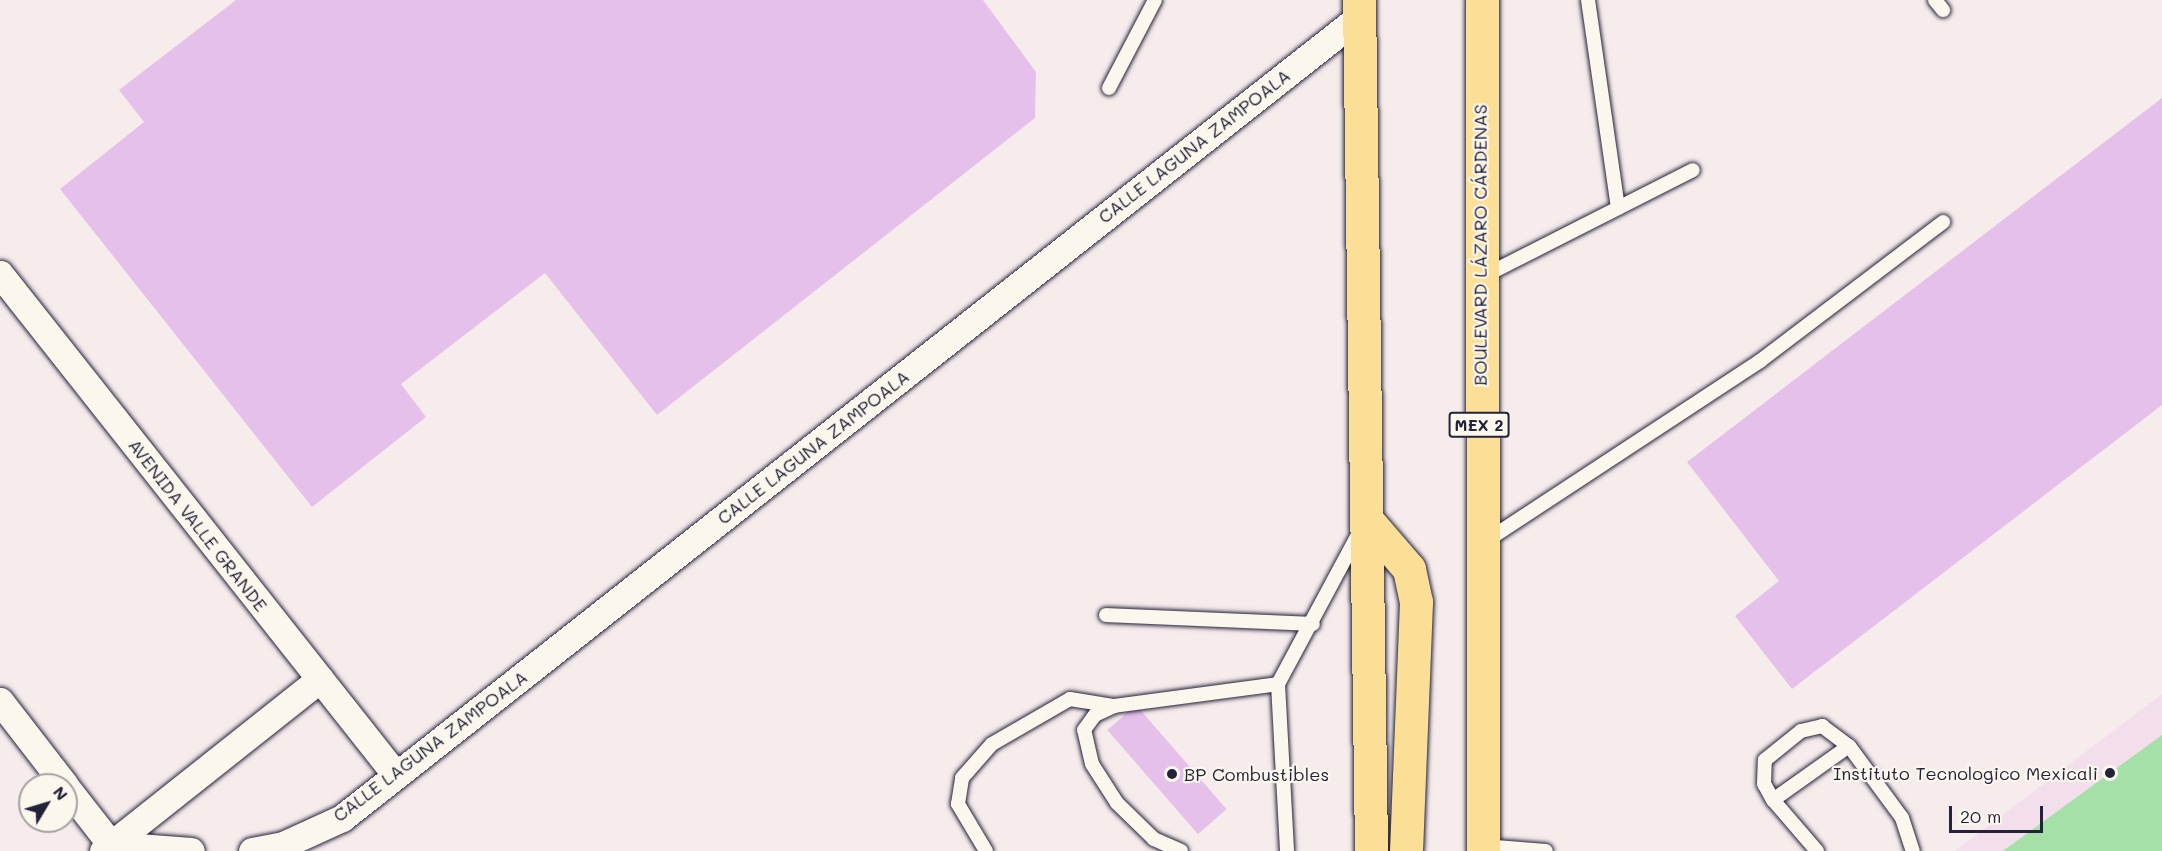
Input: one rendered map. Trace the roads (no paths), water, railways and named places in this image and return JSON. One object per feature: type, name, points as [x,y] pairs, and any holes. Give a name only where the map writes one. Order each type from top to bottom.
[{"type":"main road","name":"BOULEVARD LÁZARO CÁRDENAS","points":[[1483,849],[1479,545],[1480,278],[1486,5]]},
{"type":"main road","points":[[1359,8],[1371,851]]},
{"type":"main road","points":[[1366,519],[1408,569],[1416,602],[1406,851]]},
{"type":"street","name":"CALLE LAGUNA ZAMPOALA","points":[[252,851],[283,844],[342,818],[1359,8]]},
{"type":"street","name":"AVENIDA VALLE GRANDE","points":[[0,274],[396,775]]},
{"type":"street","points":[[110,849],[320,679]]},
{"type":"street","points":[[0,701],[55,773]]},
{"type":"street","points":[[78,804],[110,849]]},
{"type":"street","points":[[110,849],[191,851]]},
{"type":"lane","points":[[1109,88],[1155,0]]},
{"type":"lane","points":[[1588,0],[1618,208]]},
{"type":"lane","points":[[1480,278],[1693,170]]},
{"type":"lane","points":[[1479,545],[1760,362],[1943,222]]},
{"type":"lane","points":[[1287,851],[1278,684],[1366,519]]},
{"type":"lane","points":[[1106,615],[1312,624]]},
{"type":"lane","points":[[986,851],[957,804],[962,778],[992,744],[1070,699],[1114,706],[1278,684]]},
{"type":"lane","points":[[1114,706],[1095,715],[1084,730],[1092,764],[1124,811],[1154,839],[1180,851]]},
{"type":"lane","points":[[1817,851],[1773,800],[1762,770],[1781,745],[1810,727],[1822,726],[1849,746],[1902,819],[1913,851]]},
{"type":"lane","points":[[1773,800],[1849,746]]},
{"type":"lane","points":[[1483,849],[1546,851]]},
{"type":"place","name":"Instituto Tecnologico Mexicali","points":[[2110,773]]},
{"type":"place","name":"BP Combustibles","points":[[1172,774]]}]
